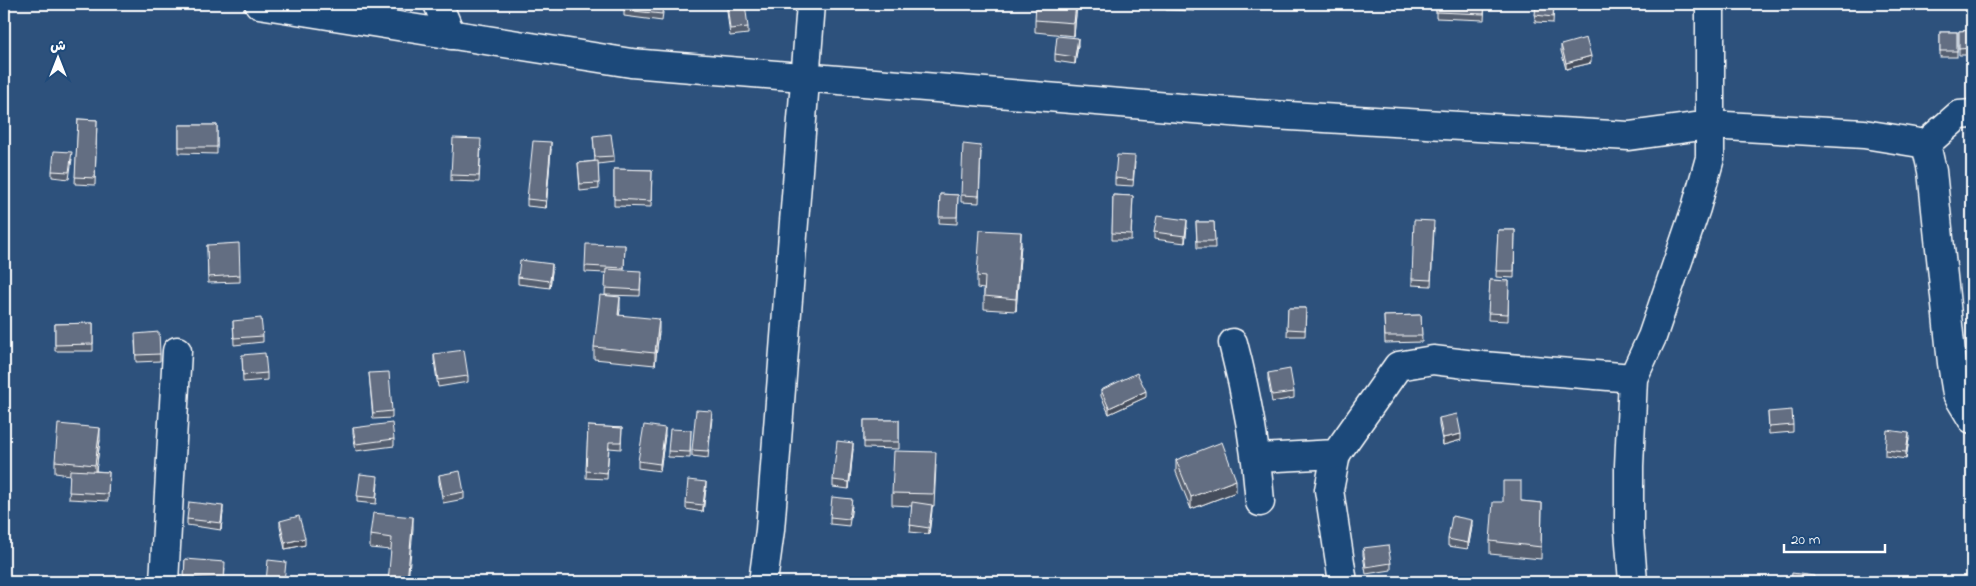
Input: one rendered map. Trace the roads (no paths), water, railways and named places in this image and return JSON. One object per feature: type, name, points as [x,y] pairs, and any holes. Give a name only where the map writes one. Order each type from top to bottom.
[{"type":"street","points":[[259,4],[631,63],[1255,114],[1629,136],[1710,125],[1864,134],[1926,144]]},
{"type":"street","points":[[438,4],[451,35]]},
{"type":"street","points":[[763,582],[770,530],[811,4]]},
{"type":"street","points":[[1633,582],[1629,530],[1629,466],[1633,378],[1652,337],[1696,208],[1710,158],[1710,4]]},
{"type":"street","points":[[1926,144],[1958,115],[1972,114]]},
{"type":"street","points":[[1926,144],[1932,171],[1965,391],[1972,420]]},
{"type":"street","points":[[1233,343],[1246,393],[1257,458],[1260,502]]},
{"type":"street","points":[[164,582],[177,351]]},
{"type":"street","points":[[1343,582],[1329,490],[1336,454],[1398,366],[1433,360],[1633,378]]},
{"type":"street","points":[[1257,458],[1336,454]]}]
